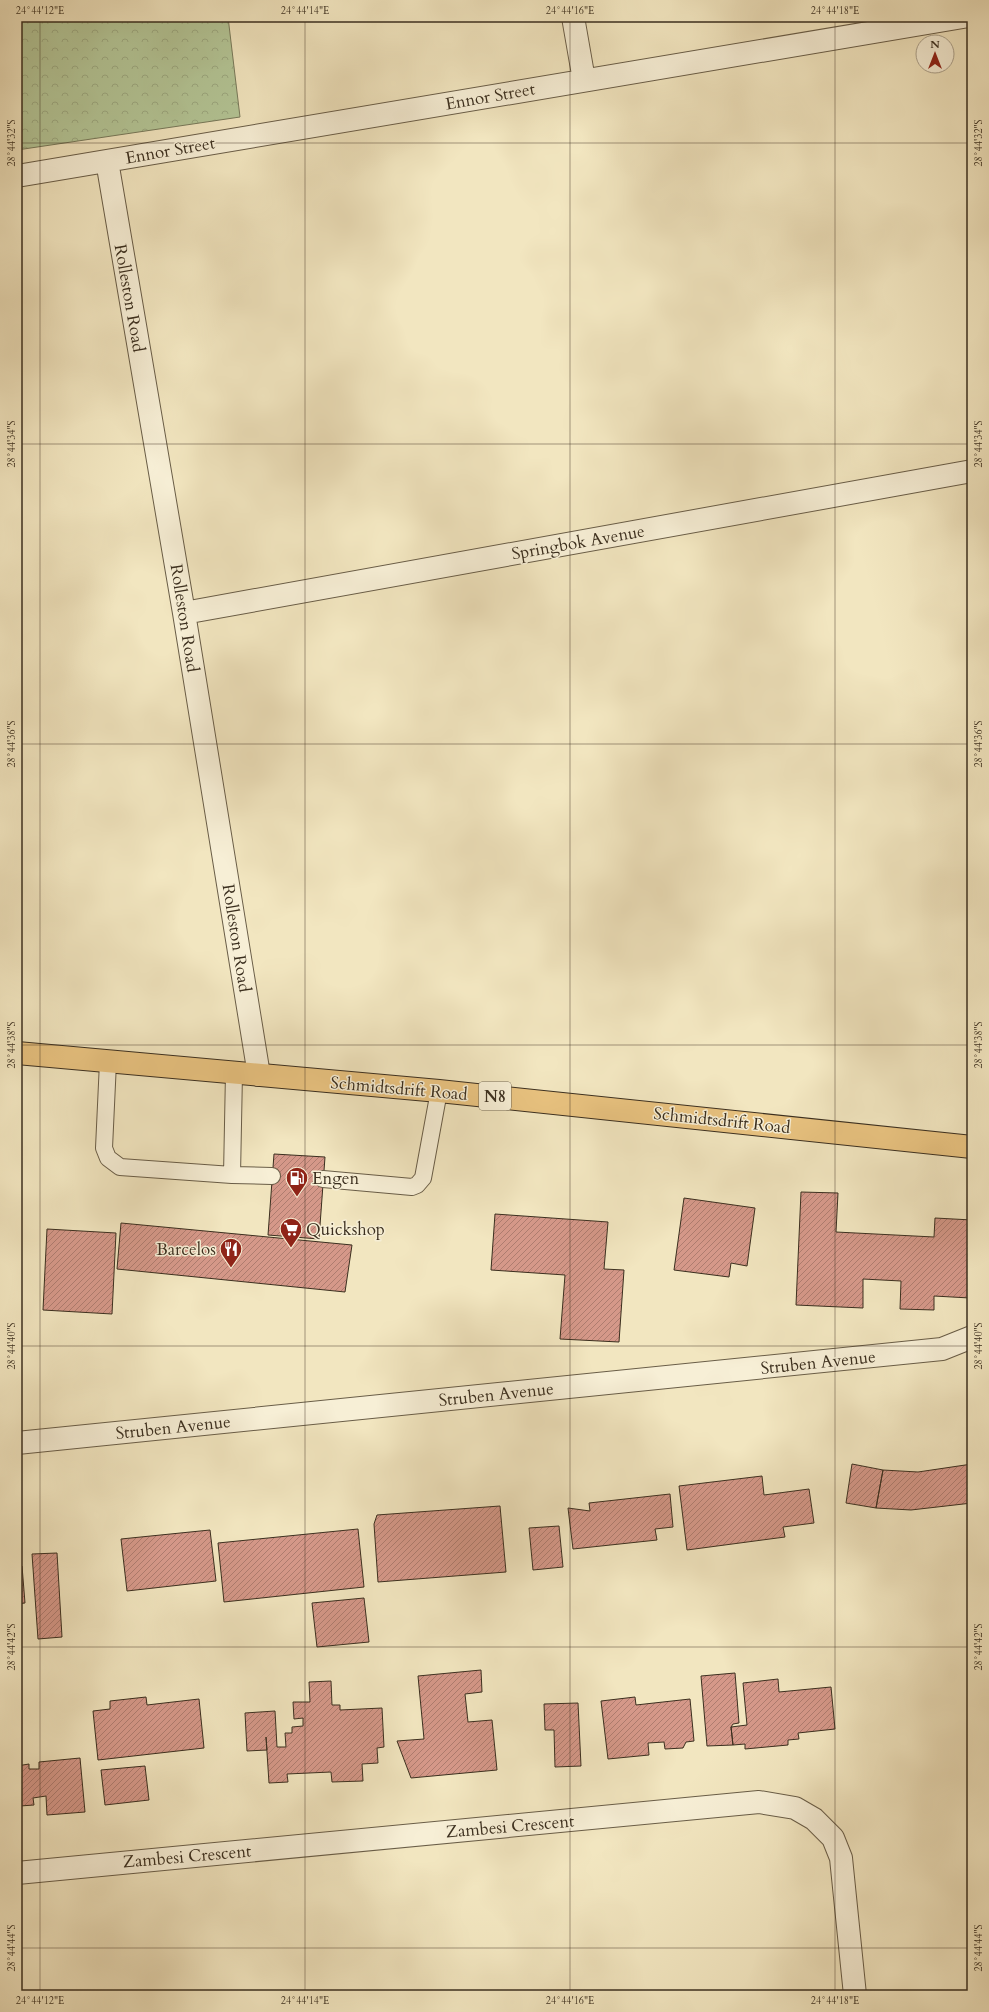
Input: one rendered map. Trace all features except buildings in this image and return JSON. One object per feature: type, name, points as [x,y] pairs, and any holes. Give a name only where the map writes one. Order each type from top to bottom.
[{"type":"highway","name":"Schmidtsdrift Road","points":[[17,1053],[440,1090],[972,1147]]},
{"type":"street","points":[[573,17],[584,80]]},
{"type":"street","name":"Ennor Street","points":[[17,176],[963,17]]},
{"type":"street","name":"Rolleston Road","points":[[107,161],[184,613],[259,1075]]},
{"type":"street","name":"Springbok Avenue","points":[[184,613],[972,471]]},
{"type":"street","name":"Struben Avenue","points":[[17,1443],[942,1349],[972,1337]]},
{"type":"street","name":"Zambesi Crescent","points":[[17,1872],[759,1802],[795,1808],[814,1819],[833,1838],[842,1858],[855,1995]]},
{"type":"lane","points":[[108,1062],[104,1148],[108,1158],[112,1162],[120,1167],[232,1175],[272,1176]]},
{"type":"lane","points":[[232,1175],[234,1073]]},
{"type":"lane","points":[[323,1179],[412,1187],[418,1185],[423,1178],[440,1090]]},
{"type":"green space","points":[[17,17],[228,17],[240,117],[17,150]]},
{"type":"place","name":"Engen","points":[[297,1198]]},
{"type":"place","name":"Quickshop","points":[[291,1248]]},
{"type":"place","name":"Barcelos","points":[[231,1268]]}]
